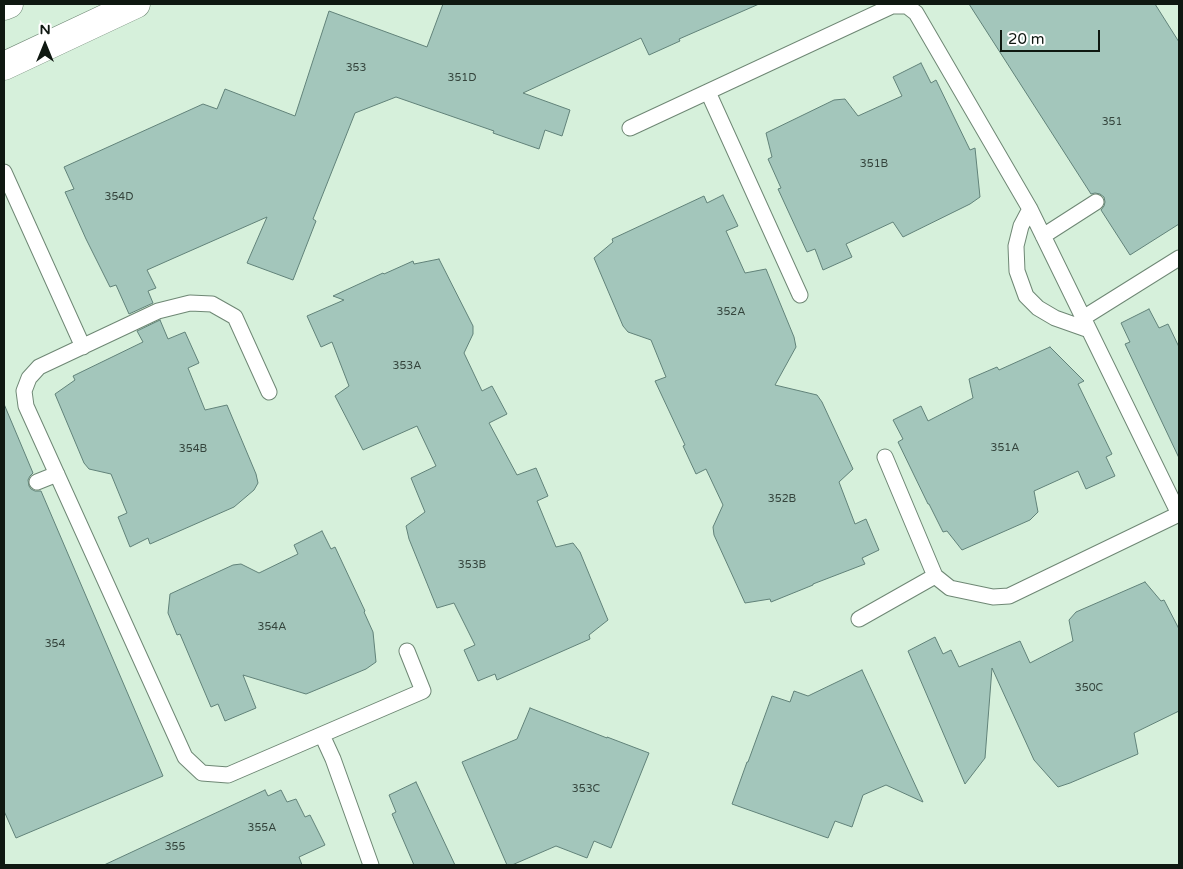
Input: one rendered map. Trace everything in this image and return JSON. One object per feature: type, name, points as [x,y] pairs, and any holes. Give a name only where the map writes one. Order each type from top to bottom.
[{"type":"street","points":[[4,6],[9,4]]},
{"type":"street","points":[[4,66],[136,4]]},
{"type":"lane","points":[[630,128],[892,6],[907,6],[916,14],[1030,209],[1179,514],[1009,596],[992,598],[950,588],[935,576],[885,457]]},
{"type":"lane","points":[[708,92],[800,295]]},
{"type":"lane","points":[[4,172],[83,347]]},
{"type":"lane","points":[[1043,236],[1096,202]]},
{"type":"lane","points":[[1030,209],[1021,226],[1016,246],[1017,271],[1026,296],[1038,308],[1055,318],[1086,324],[1179,258]]},
{"type":"lane","points":[[269,392],[235,317],[212,304],[190,303],[158,311],[39,367],[29,378],[24,391],[26,406],[185,757],[202,773],[228,775],[423,691],[407,651]]},
{"type":"lane","points":[[37,482],[57,474]]},
{"type":"lane","points":[[858,619],[935,576]]},
{"type":"lane","points":[[322,735],[333,759],[371,865]]},
{"type":"building","points":[[443,4],[759,4],[679,39],[680,41],[649,55],[641,38],[523,93],[570,110],[562,136],[545,130],[539,149],[493,133],[494,131],[396,97],[355,113],[313,219],[316,221],[293,280],[247,263],[267,217],[147,270],[156,288],[148,291],[153,303],[129,314],[116,285],[110,287],[65,192],[74,189],[64,167],[203,104],[217,109],[225,89],[295,116],[329,11],[427,47]]},
{"type":"building","points":[[969,4],[1155,4],[1179,42],[1179,224],[1130,255],[1101,210],[1105,202],[1104,197],[1100,194],[1091,194]]},
{"type":"building","points":[[921,63],[931,83],[936,80],[970,150],[975,148],[980,197],[970,204],[903,237],[893,222],[846,244],[852,257],[823,270],[815,249],[807,252],[778,189],[781,188],[768,159],[772,157],[766,133],[834,100],[845,99],[858,116],[902,96],[893,77]]},
{"type":"building","points":[[723,195],[738,226],[726,231],[745,273],[766,269],[794,337],[796,347],[775,385],[817,395],[822,402],[853,469],[839,482],[855,524],[866,519],[879,550],[862,558],[865,564],[771,602],[770,599],[745,603],[714,535],[713,527],[723,505],[706,469],[696,474],[683,446],[685,445],[655,381],[666,377],[651,340],[628,332],[623,326],[594,258],[613,242],[612,239],[704,196],[707,203]]},
{"type":"building","points":[[439,259],[473,326],[473,334],[464,353],[482,391],[492,386],[507,414],[489,423],[517,475],[536,468],[548,496],[537,501],[556,547],[573,543],[580,552],[608,620],[589,635],[590,639],[497,680],[495,674],[478,681],[464,650],[475,645],[454,603],[437,608],[409,539],[406,526],[425,512],[411,478],[436,466],[417,426],[363,450],[335,396],[349,386],[332,342],[321,347],[307,316],[344,300],[333,296],[383,273],[413,261],[414,264]]},
{"type":"building","points":[[1149,309],[1159,328],[1168,324],[1179,347],[1179,458],[1125,344],[1130,342],[1121,323]]},
{"type":"building","points":[[160,320],[168,339],[185,332],[199,363],[188,368],[205,410],[227,405],[258,483],[254,490],[234,507],[150,544],[148,538],[130,547],[118,517],[127,513],[111,474],[89,469],[84,463],[55,394],[75,380],[73,376],[143,342],[137,331]]},
{"type":"building","points":[[1050,347],[1084,381],[1078,384],[1112,454],[1106,457],[1115,476],[1086,489],[1078,471],[1034,491],[1038,512],[1030,520],[962,550],[947,531],[943,532],[928,504],[898,442],[903,439],[893,420],[921,406],[928,421],[973,398],[969,379],[997,367],[999,370]]},
{"type":"building","points":[[4,404],[33,473],[28,480],[29,486],[35,491],[41,491],[163,776],[16,838],[4,811]]},
{"type":"building","points":[[322,531],[331,549],[335,547],[365,611],[373,632],[376,662],[366,669],[306,694],[243,675],[256,708],[225,721],[218,704],[211,707],[180,634],[177,635],[168,613],[170,594],[233,565],[241,564],[259,573],[298,554],[294,545]]},
{"type":"building","points":[[1145,582],[1161,601],[1164,600],[1179,629],[1179,711],[1134,733],[1138,754],[1058,787],[1034,760],[992,668],[985,758],[965,784],[908,651],[935,637],[943,654],[951,650],[959,667],[1020,641],[1030,663],[1073,641],[1069,620],[1076,612]]},
{"type":"building","points":[[862,670],[923,802],[886,785],[863,795],[852,827],[835,821],[828,838],[732,804],[772,696],[790,702],[794,691],[808,696]]},
{"type":"building","points":[[530,708],[649,753],[611,848],[594,841],[587,858],[556,846],[512,865],[507,865],[462,762],[517,739]]},
{"type":"building","points":[[416,782],[455,865],[414,865],[392,814],[396,812],[389,795]]},
{"type":"building","points":[[265,790],[268,796],[281,790],[287,802],[296,799],[305,817],[310,815],[325,845],[299,857],[302,865],[104,865]]}]
